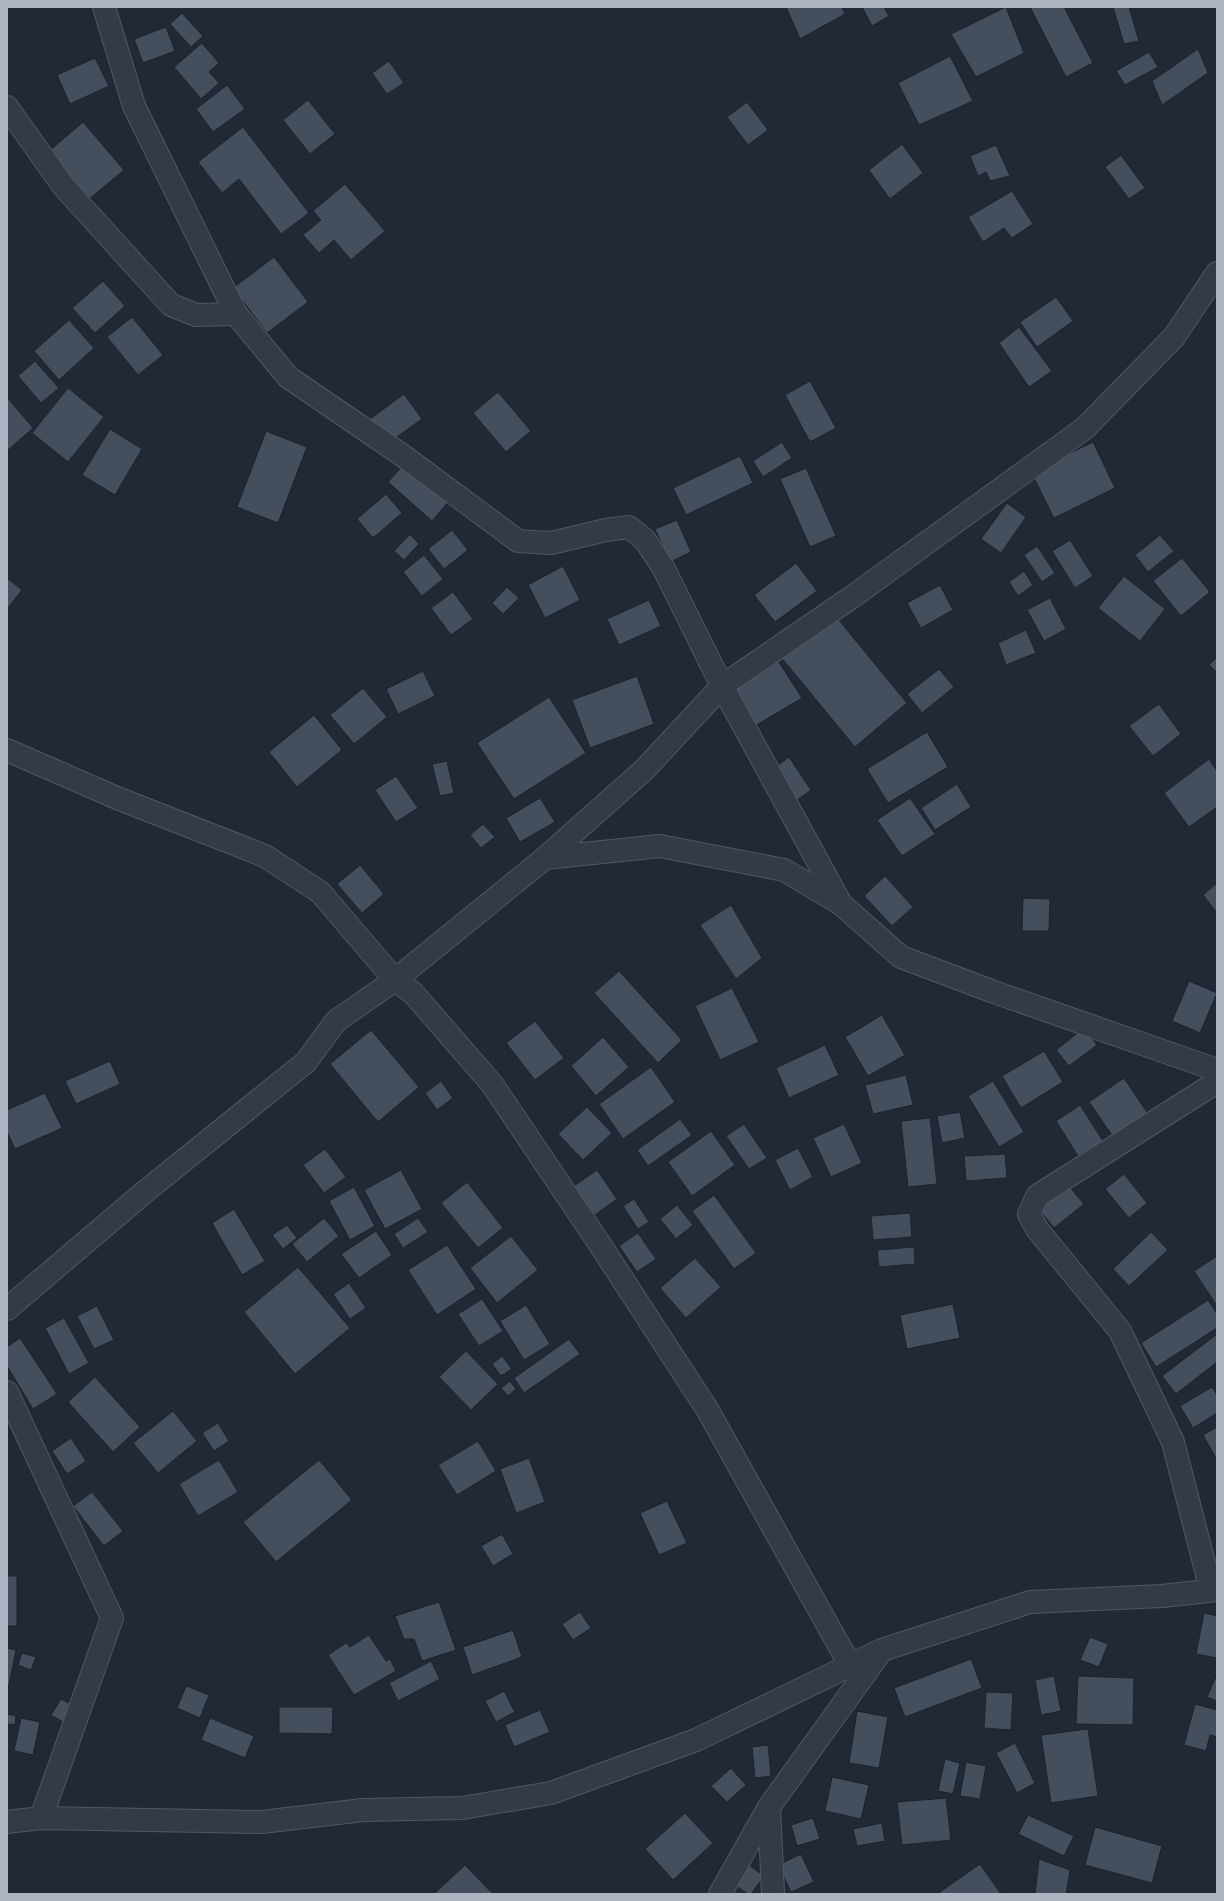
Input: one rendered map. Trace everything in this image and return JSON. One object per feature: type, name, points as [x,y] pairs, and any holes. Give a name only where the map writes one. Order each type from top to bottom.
[{"type":"street","points":[[104,7],[134,106],[236,314],[288,377],[402,455],[518,541],[551,543],[606,530],[629,527],[646,540],[662,567],[722,686],[841,904]]},
{"type":"street","points":[[7,107],[64,187],[171,305],[196,315],[236,314]]},
{"type":"street","points":[[7,1309],[147,1190],[306,1062],[336,1021],[395,980],[545,858],[645,769],[722,686],[852,597],[1085,428],[1174,337],[1217,273]]},
{"type":"street","points":[[7,750],[117,798],[265,856],[320,892],[395,980],[413,993],[492,1084],[597,1240],[707,1409],[850,1665]]},
{"type":"street","points":[[545,858],[660,846],[784,870],[841,904],[901,957],[994,992],[1217,1070]]},
{"type":"street","points":[[7,1822],[41,1818],[262,1822],[362,1810],[462,1808],[551,1792],[696,1740],[882,1650],[1030,1602],[1162,1596],[1214,1590],[1173,1442],[1120,1331],[1038,1229],[1029,1214],[1037,1196],[1217,1082]]},
{"type":"street","points":[[7,1392],[112,1618],[41,1818]]},
{"type":"street","points":[[720,1894],[769,1807],[882,1650]]},
{"type":"street","points":[[769,1807],[773,1894]]},
{"type":"building","points":[[786,7],[842,7],[845,14],[800,39]]},
{"type":"building","points":[[862,7],[884,7],[889,16],[872,26]]},
{"type":"building","points":[[1006,7],[1024,53],[976,77],[951,34]]},
{"type":"building","points":[[1030,7],[1064,7],[1093,63],[1066,77]]},
{"type":"building","points":[[1113,7],[1129,7],[1139,41],[1124,44]]},
{"type":"building","points":[[182,13],[203,36],[191,47],[170,24]]},
{"type":"building","points":[[166,27],[175,51],[143,63],[134,39]]},
{"type":"building","points":[[202,43],[219,63],[209,72],[219,83],[201,99],[174,67]]},
{"type":"building","points":[[1198,49],[1208,73],[1162,105],[1152,81]]},
{"type":"building","points":[[1149,52],[1158,67],[1125,85],[1116,71]]},
{"type":"building","points":[[950,56],[973,101],[919,125],[898,83]]},
{"type":"building","points":[[95,58],[109,86],[70,104],[57,75]]},
{"type":"building","points":[[389,61],[404,83],[387,94],[372,73]]},
{"type":"building","points":[[227,85],[245,109],[213,132],[196,109]]},
{"type":"building","points":[[308,100],[335,134],[310,154],[283,120]]},
{"type":"building","points":[[747,102],[768,130],[748,145],[727,117]]},
{"type":"building","points":[[83,122],[124,170],[88,200],[48,152]]},
{"type":"building","points":[[243,127],[309,213],[281,234],[239,179],[222,193],[198,162]]},
{"type":"building","points":[[902,144],[923,173],[890,199],[869,170]]},
{"type":"building","points":[[996,145],[1010,176],[990,181],[986,172],[978,176],[970,156]]},
{"type":"building","points":[[1121,155],[1145,188],[1129,199],[1105,167]]},
{"type":"building","points":[[345,184],[385,231],[351,260],[334,240],[319,253],[303,235],[321,220],[313,211]]},
{"type":"building","points":[[1012,191],[1033,224],[1012,238],[1004,228],[983,242],[968,217]]},
{"type":"building","points":[[274,257],[308,302],[267,333],[233,288]]},
{"type":"building","points":[[103,281],[125,306],[95,333],[72,308]]},
{"type":"building","points":[[1056,297],[1073,321],[1037,347],[1020,322]]},
{"type":"building","points":[[132,317],[163,355],[138,375],[107,337]]},
{"type":"building","points":[[69,320],[94,348],[59,380],[34,351]]},
{"type":"building","points":[[1019,327],[1052,371],[1029,387],[999,343]]},
{"type":"building","points":[[35,361],[59,388],[41,403],[18,376]]},
{"type":"building","points":[[810,381],[836,428],[810,442],[785,395]]},
{"type":"building","points":[[68,388],[104,417],[68,462],[32,433]]},
{"type":"building","points":[[498,392],[531,431],[506,452],[473,413]]},
{"type":"building","points":[[404,394],[422,419],[387,444],[370,419]]},
{"type":"building","points":[[7,397],[33,428],[7,451]]},
{"type":"building","points":[[110,429],[142,449],[115,495],[82,475]]},
{"type":"building","points":[[266,431],[307,447],[278,523],[237,507]]},
{"type":"building","points":[[782,442],[792,458],[763,477],[753,461]]},
{"type":"building","points":[[1093,442],[1115,488],[1054,518],[1031,472]]},
{"type":"building","points":[[740,456],[753,483],[686,515],[673,488]]},
{"type":"building","points":[[406,462],[449,501],[432,521],[388,482]]},
{"type":"building","points":[[806,468],[836,536],[810,547],[780,479]]},
{"type":"building","points":[[386,494],[402,513],[373,538],[357,519]]},
{"type":"building","points":[[1007,503],[1026,517],[1001,553],[981,539]]},
{"type":"building","points":[[677,520],[691,552],[670,562],[655,529]]},
{"type":"building","points":[[452,530],[468,550],[444,569],[428,549]]},
{"type":"building","points":[[410,534],[419,544],[404,560],[394,551]]},
{"type":"building","points":[[1160,535],[1174,551],[1148,572],[1135,555]]},
{"type":"building","points":[[1070,540],[1093,576],[1075,588],[1052,551]]},
{"type":"building","points":[[1037,546],[1055,573],[1042,582],[1024,555]]},
{"type":"building","points":[[424,555],[443,579],[422,596],[403,572]]},
{"type":"building","points":[[1182,558],[1210,592],[1181,616],[1153,581]]},
{"type":"building","points":[[796,563],[817,591],[775,622],[754,595]]},
{"type":"building","points":[[563,566],[580,600],[545,618],[528,585]]},
{"type":"building","points":[[1024,571],[1033,585],[1018,596],[1009,582]]},
{"type":"building","points":[[1124,576],[1165,609],[1140,641],[1098,608]]},
{"type":"building","points":[[7,578],[22,590],[7,609]]},
{"type":"building","points":[[940,585],[953,610],[921,628],[907,603]]},
{"type":"building","points":[[507,587],[519,598],[503,614],[492,603]]},
{"type":"building","points":[[453,592],[473,619],[451,635],[431,608]]},
{"type":"building","points":[[1050,598],[1066,629],[1044,641],[1027,610]]},
{"type":"building","points":[[649,600],[661,626],[619,645],[607,619]]},
{"type":"building","points":[[833,613],[907,703],[855,747],[780,656]]},
{"type":"building","points":[[1026,630],[1036,653],[1006,665],[998,643]]},
{"type":"building","points":[[1217,657],[1217,673],[1209,665]]},
{"type":"building","points":[[777,659],[802,698],[755,726],[732,688]]},
{"type":"building","points":[[939,669],[954,687],[922,713],[907,694]]},
{"type":"building","points":[[423,671],[435,696],[398,714],[386,689]]},
{"type":"building","points":[[637,676],[654,724],[590,748],[572,700]]},
{"type":"building","points":[[363,688],[387,717],[354,744],[330,715]]},
{"type":"building","points":[[549,697],[586,753],[514,799],[477,743]]},
{"type":"building","points":[[1159,704],[1181,734],[1153,756],[1129,726]]},
{"type":"building","points":[[314,715],[342,750],[297,787],[269,752]]},
{"type":"building","points":[[927,732],[948,767],[888,803],[867,769]]},
{"type":"building","points":[[789,757],[811,790],[796,801],[774,768]]},
{"type":"building","points":[[1209,759],[1217,771],[1217,807],[1189,827],[1164,793]]},
{"type":"building","points":[[447,761],[454,793],[440,796],[432,764]]},
{"type":"building","points":[[396,776],[418,808],[396,822],[375,790]]},
{"type":"building","points":[[957,784],[971,807],[935,830],[921,808]]},
{"type":"building","points":[[540,798],[555,822],[520,842],[506,818]]},
{"type":"building","points":[[910,798],[935,834],[902,856],[877,820]]},
{"type":"building","points":[[483,824],[495,837],[481,848],[470,835]]},
{"type":"building","points":[[360,865],[384,894],[362,913],[337,884]]},
{"type":"building","points":[[885,876],[913,907],[892,926],[864,896]]},
{"type":"building","points":[[1217,883],[1217,913],[1203,895]]},
{"type":"building","points":[[1023,898],[1050,899],[1049,931],[1022,931]]},
{"type":"building","points":[[731,905],[762,958],[736,979],[700,925]]},
{"type":"building","points":[[619,971],[682,1040],[658,1063],[594,993]]},
{"type":"building","points":[[1189,981],[1217,993],[1200,1033],[1172,1021]]},
{"type":"building","points":[[732,988],[759,1042],[720,1060],[695,1006]]},
{"type":"building","points":[[882,1015],[905,1055],[868,1076],[845,1037]]},
{"type":"building","points":[[535,1021],[564,1058],[535,1080],[506,1043]]},
{"type":"building","points":[[1084,1028],[1097,1045],[1069,1066],[1056,1050]]},
{"type":"building","points":[[371,1030],[419,1087],[378,1122],[330,1064]]},
{"type":"building","points":[[603,1037],[629,1067],[596,1096],[571,1066]]},
{"type":"building","points":[[825,1045],[839,1075],[789,1098],[776,1068]]},
{"type":"building","points":[[1044,1051],[1063,1082],[1021,1108],[1002,1076]]},
{"type":"building","points":[[110,1061],[120,1084],[76,1104],[65,1081]]},
{"type":"building","points":[[651,1067],[675,1102],[623,1139],[599,1104]]},
{"type":"building","points":[[906,1075],[913,1105],[873,1114],[865,1085]]},
{"type":"building","points":[[1124,1078],[1150,1117],[1116,1141],[1089,1102]]},
{"type":"building","points":[[441,1081],[453,1098],[437,1110],[425,1093]]},
{"type":"building","points":[[993,1081],[1024,1132],[999,1147],[968,1096]]},
{"type":"building","points":[[45,1093],[62,1128],[15,1149],[7,1132],[7,1110]]},
{"type":"building","points":[[1080,1105],[1103,1141],[1078,1156],[1056,1121]]},
{"type":"building","points":[[587,1107],[612,1133],[583,1160],[558,1134]]},
{"type":"building","points":[[960,1112],[965,1138],[942,1143],[937,1116]]},
{"type":"building","points":[[930,1118],[937,1184],[908,1187],[901,1121]]},
{"type":"building","points":[[680,1119],[692,1135],[648,1166],[637,1150]]},
{"type":"building","points":[[744,1124],[767,1158],[749,1169],[726,1136]]},
{"type":"building","points":[[844,1124],[862,1163],[831,1177],[813,1138]]},
{"type":"building","points":[[711,1131],[735,1165],[692,1196],[668,1162]]},
{"type":"building","points":[[798,1148],[813,1177],[790,1190],[775,1160]]},
{"type":"building","points":[[325,1149],[346,1177],[324,1193],[303,1165]]},
{"type":"building","points":[[1005,1154],[1007,1178],[966,1181],[964,1156]]},
{"type":"building","points":[[401,1170],[422,1209],[385,1229],[364,1190]]},
{"type":"building","points":[[597,1170],[617,1199],[592,1217],[571,1188]]},
{"type":"building","points":[[1124,1174],[1147,1203],[1129,1218],[1105,1189]]},
{"type":"building","points":[[467,1182],[503,1228],[478,1248],[441,1203]]},
{"type":"building","points":[[1067,1184],[1084,1204],[1054,1228],[1038,1208]]},
{"type":"building","points":[[354,1187],[375,1226],[350,1240],[329,1201]]},
{"type":"building","points":[[714,1195],[756,1253],[734,1269],[692,1211]]},
{"type":"building","points":[[634,1199],[649,1222],[638,1229],[623,1206]]},
{"type":"building","points":[[677,1205],[693,1225],[676,1239],[660,1219]]},
{"type":"building","points":[[234,1209],[265,1261],[242,1275],[212,1223]]},
{"type":"building","points":[[910,1213],[912,1237],[873,1240],[871,1216]]},
{"type":"building","points":[[324,1218],[339,1236],[307,1262],[292,1244]]},
{"type":"building","points":[[418,1218],[428,1232],[403,1248],[394,1234]]},
{"type":"building","points":[[287,1225],[297,1238],[283,1249],[272,1235]]},
{"type":"building","points":[[376,1231],[392,1255],[359,1278],[341,1254]]},
{"type":"building","points":[[1151,1232],[1168,1250],[1129,1286],[1113,1269]]},
{"type":"building","points":[[638,1233],[656,1259],[637,1272],[619,1246]]},
{"type":"building","points":[[511,1236],[538,1270],[497,1303],[470,1268]]},
{"type":"building","points":[[447,1245],[476,1289],[437,1315],[408,1270]]},
{"type":"building","points":[[914,1247],[915,1264],[879,1267],[877,1250]]},
{"type":"building","points":[[1217,1256],[1217,1306],[1194,1271]]},
{"type":"building","points":[[695,1258],[721,1287],[686,1318],[660,1288]]},
{"type":"building","points":[[298,1267],[350,1328],[295,1374],[244,1312]]},
{"type":"building","points":[[349,1283],[366,1308],[350,1319],[333,1294]]},
{"type":"building","points":[[482,1299],[503,1331],[479,1346],[458,1314]]},
{"type":"building","points":[[1208,1300],[1217,1314],[1217,1328],[1156,1367],[1141,1343]]},
{"type":"building","points":[[953,1304],[960,1338],[907,1349],[900,1315]]},
{"type":"building","points":[[526,1305],[550,1344],[524,1360],[500,1321]]},
{"type":"building","points":[[97,1306],[114,1340],[94,1349],[77,1316]]},
{"type":"building","points":[[64,1318],[89,1363],[69,1374],[45,1328]]},
{"type":"building","points":[[1217,1334],[1217,1362],[1176,1394],[1162,1376]]},
{"type":"building","points":[[20,1338],[57,1394],[33,1409],[7,1366],[7,1347]]},
{"type":"building","points":[[569,1339],[580,1354],[524,1393],[514,1378]]},
{"type":"building","points":[[466,1351],[498,1384],[471,1410],[439,1377]]},
{"type":"building","points":[[502,1356],[512,1369],[501,1376],[492,1364]]},
{"type":"building","points":[[95,1377],[140,1427],[113,1452],[68,1402]]},
{"type":"building","points":[[510,1381],[516,1389],[508,1396],[501,1388]]},
{"type":"building","points":[[1212,1387],[1217,1395],[1217,1413],[1193,1428],[1180,1406]]},
{"type":"building","points":[[173,1411],[197,1441],[158,1473],[133,1443]]},
{"type":"building","points":[[218,1423],[229,1441],[214,1451],[202,1433]]},
{"type":"building","points":[[1217,1427],[1217,1457],[1216,1458],[1203,1435]]},
{"type":"building","points":[[71,1438],[86,1461],[67,1474],[52,1451]]},
{"type":"building","points":[[478,1441],[496,1471],[457,1495],[438,1465]]},
{"type":"building","points":[[529,1458],[545,1502],[516,1513],[500,1469]]},
{"type":"building","points":[[219,1460],[238,1492],[198,1516],[179,1484]]},
{"type":"building","points":[[319,1460],[352,1500],[276,1562],[243,1522]]},
{"type":"building","points":[[92,1492],[123,1531],[104,1546],[73,1506]]},
{"type":"building","points":[[667,1501],[687,1543],[659,1555],[640,1513]]},
{"type":"building","points":[[502,1534],[513,1554],[493,1566],[481,1546]]},
{"type":"building","points":[[7,1576],[17,1576],[17,1626],[7,1626]]},
{"type":"building","points":[[439,1602],[456,1650],[422,1661],[414,1639],[404,1639],[395,1616]]},
{"type":"building","points":[[580,1612],[591,1628],[573,1640],[562,1624]]},
{"type":"building","points":[[1204,1613],[1217,1616],[1217,1658],[1196,1654]]},
{"type":"building","points":[[513,1630],[522,1657],[472,1675],[463,1647]]},
{"type":"building","points":[[369,1635],[386,1661],[390,1659],[396,1671],[354,1695],[328,1655],[346,1643],[350,1647]]},
{"type":"building","points":[[1090,1637],[1108,1644],[1099,1667],[1080,1660]]},
{"type":"building","points":[[7,1648],[16,1650],[7,1695]]},
{"type":"building","points":[[22,1653],[36,1657],[31,1670],[18,1665]]},
{"type":"building","points":[[971,1659],[982,1688],[905,1717],[894,1688]]},
{"type":"building","points":[[431,1661],[440,1679],[398,1701],[389,1683]]},
{"type":"building","points":[[1217,1674],[1217,1701],[1207,1697]]},
{"type":"building","points":[[1054,1676],[1061,1711],[1041,1715],[1035,1680]]},
{"type":"building","points":[[1078,1676],[1134,1678],[1133,1725],[1076,1724]]},
{"type":"building","points":[[186,1686],[209,1695],[200,1718],[177,1708]]},
{"type":"building","points":[[504,1691],[515,1712],[496,1722],[485,1701]]},
{"type":"building","points":[[986,1692],[1013,1693],[1011,1730],[984,1728]]},
{"type":"building","points":[[61,1699],[76,1707],[66,1724],[51,1715]]},
{"type":"building","points":[[1195,1704],[1217,1710],[1217,1737],[1210,1735],[1206,1751],[1184,1745]]},
{"type":"building","points":[[279,1707],[333,1707],[332,1734],[279,1733]]},
{"type":"building","points":[[540,1710],[550,1732],[514,1747],[505,1725]]},
{"type":"building","points":[[857,1711],[888,1717],[879,1768],[849,1763]]},
{"type":"building","points":[[7,1714],[16,1716],[15,1725],[7,1724]]},
{"type":"building","points":[[21,1718],[40,1722],[33,1755],[14,1751]]},
{"type":"building","points":[[210,1718],[254,1736],[245,1758],[201,1740]]},
{"type":"building","points":[[1088,1729],[1098,1796],[1051,1803],[1041,1735]]},
{"type":"building","points":[[1015,1743],[1035,1783],[1017,1793],[996,1753]]},
{"type":"building","points":[[768,1745],[771,1776],[755,1778],[752,1747]]},
{"type":"building","points":[[945,1759],[960,1763],[953,1794],[938,1791]]},
{"type":"building","points":[[966,1762],[986,1766],[980,1799],[960,1796]]},
{"type":"building","points":[[731,1768],[746,1785],[727,1802],[711,1786]]},
{"type":"building","points":[[832,1777],[869,1785],[861,1819],[825,1811]]},
{"type":"building","points":[[946,1798],[951,1840],[902,1845],[897,1802]]},
{"type":"building","points":[[685,1813],[713,1843],[673,1880],[645,1849]]},
{"type":"building","points":[[1028,1815],[1074,1836],[1064,1856],[1018,1834]]},
{"type":"building","points":[[813,1818],[820,1839],[797,1846],[791,1825]]},
{"type":"building","points":[[882,1823],[885,1841],[857,1846],[853,1829]]},
{"type":"building","points":[[1095,1827],[1162,1846],[1152,1883],[1085,1865]]},
{"type":"building","points":[[801,1854],[814,1882],[791,1892],[778,1865]]},
{"type":"building","points":[[1039,1859],[1070,1870],[1066,1894],[1035,1894]]},
{"type":"building","points":[[745,1862],[764,1876],[751,1894],[748,1894],[731,1882]]},
{"type":"building","points":[[980,1864],[1001,1894],[937,1894]]},
{"type":"building","points":[[465,1865],[493,1894],[434,1894]]}]
